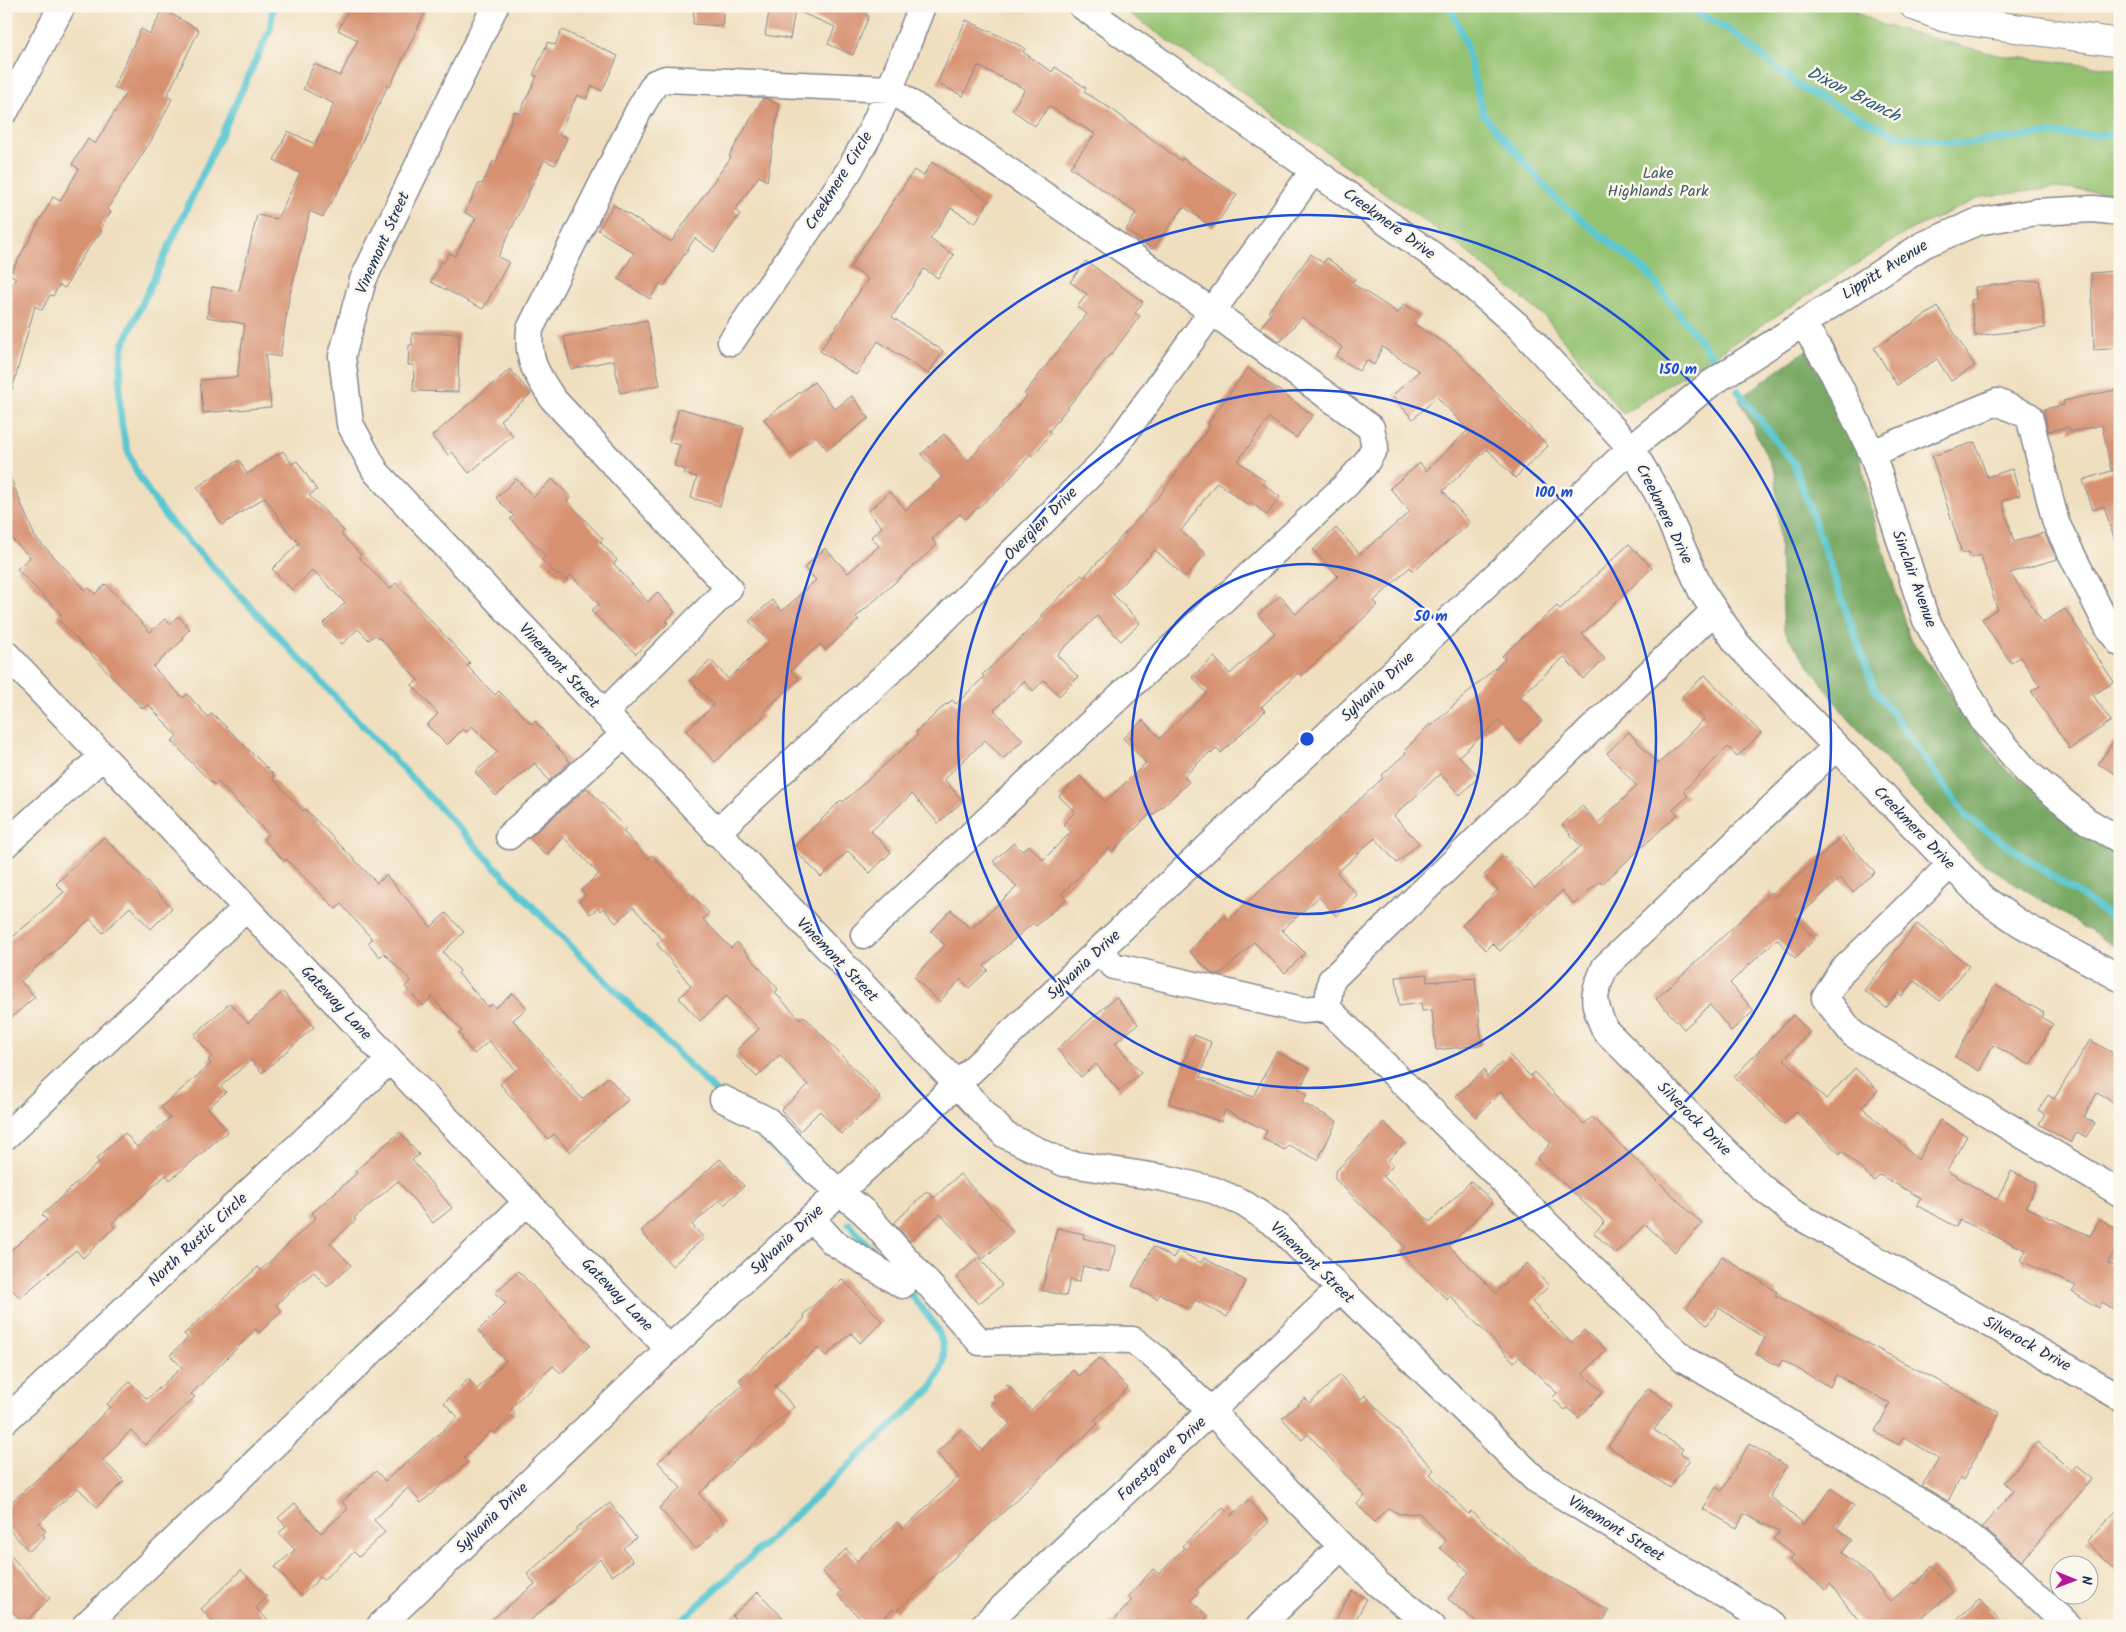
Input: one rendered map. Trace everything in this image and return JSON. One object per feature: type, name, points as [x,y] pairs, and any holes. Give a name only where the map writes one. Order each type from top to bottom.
[{"type":"main road","points":[[1914,6],[1945,18],[2120,43]]},
{"type":"street","name":"Vinemont Street","points":[[495,6],[363,280],[342,356],[350,424],[376,472],[716,833],[1005,1135],[1064,1163],[1164,1178],[1213,1190],[1244,1203],[1280,1227],[1340,1290],[1535,1479],[1775,1626]]},
{"type":"street","name":"Creekmere Circle","points":[[731,342],[849,171],[870,133],[890,89],[922,6]]},
{"type":"street","name":"Creekmere Drive","points":[[1082,6],[1455,271],[1518,326],[1631,448],[1658,494],[1685,556],[1714,611],[1738,645],[1984,899],[2021,924],[2120,978]]},
{"type":"street","points":[[6,110],[57,7]]},
{"type":"street","points":[[604,713],[729,588],[553,399],[533,369],[529,348],[530,329],[639,110],[655,83],[666,79],[890,89],[1213,312],[1371,428],[1375,447],[1365,464],[1346,485],[864,935]]},
{"type":"street","name":"Overglen Drive","points":[[716,833],[932,632],[1106,459],[1314,170]]},
{"type":"street","name":"Lippitt Avenue","points":[[1803,323],[1923,245],[1977,222],[2036,212],[2092,209],[2120,212]]},
{"type":"street","name":"Sylvania Drive","points":[[380,1626],[669,1349],[956,1085],[1631,448],[1710,384],[1803,323]]},
{"type":"street","name":"Sinclair Avenue","points":[[1803,323],[1833,373],[1872,453],[1926,620],[1983,720],[2028,773],[2087,820],[2120,840]]},
{"type":"street","points":[[1872,453],[1997,402],[2029,416],[2056,523],[2109,629],[2120,643]]},
{"type":"street","points":[[1328,1008],[1331,980],[1714,611]]},
{"type":"street","name":"Gateway Lane","points":[[6,654],[390,1060],[669,1349]]},
{"type":"street","points":[[509,836],[624,735]]},
{"type":"street","name":"Silverock Drive","points":[[1836,747],[1605,968],[1596,989],[1594,1004],[1605,1030],[1759,1185],[1792,1212],[2120,1396]]},
{"type":"street","points":[[6,844],[103,756]]},
{"type":"street","points":[[1950,865],[1841,972],[1825,998],[1853,1034],[2120,1193]]},
{"type":"street","points":[[6,1136],[246,908]]},
{"type":"street","points":[[1098,951],[1114,966],[1302,1010],[1328,1008],[1684,1359],[1953,1522],[2018,1577],[2068,1626]]},
{"type":"street","name":"North Rustic Circle","points":[[6,1420],[390,1060]]},
{"type":"street","points":[[723,1098],[767,1120],[818,1173],[864,1212],[980,1342],[1096,1338],[1133,1340],[1158,1359],[1212,1412],[1378,1584],[1432,1626]]},
{"type":"street","points":[[85,1626],[527,1202]]},
{"type":"street","points":[[811,1218],[833,1242],[902,1286]]},
{"type":"street","name":"Forestgrove Drive","points":[[983,1626],[1340,1290]]},
{"type":"street","points":[[1260,1626],[1341,1546]]},
{"type":"green space","name":"Lake Highlands Park","points":[[1119,6],[1843,6],[1883,25],[1997,55],[2120,69],[2120,194],[2055,188],[1982,197],[1910,230],[1623,414],[1545,317],[1456,243]]},
{"type":"green space","points":[[1831,332],[1875,522],[1909,637],[2006,770],[2120,839],[2120,950],[1974,857],[1845,715],[1784,631],[1776,475],[1739,399]]},
{"type":"building","points":[[351,6],[428,6],[390,86],[388,85],[345,179],[323,217],[310,211],[289,298],[280,357],[265,354],[271,407],[203,413],[200,380],[237,377],[245,324],[207,317],[212,287],[239,291],[257,215],[277,219],[300,173],[274,160],[288,131],[315,144],[334,104],[303,89],[314,64],[340,76],[358,40],[338,30]]},
{"type":"building","points":[[694,6],[724,6],[722,26],[693,24]]},
{"type":"building","points":[[770,6],[869,6],[866,15],[869,16],[853,55],[828,44],[835,27],[795,10],[790,39],[765,35]]},
{"type":"building","points":[[163,9],[199,30],[167,96],[172,99],[152,139],[107,209],[111,212],[100,229],[102,231],[82,257],[65,288],[59,285],[53,296],[50,295],[42,310],[35,306],[12,390],[6,389],[6,295],[16,278],[10,274],[53,197],[60,201],[79,169],[72,164],[88,139],[95,144],[126,93],[114,87],[141,29],[150,34]]},
{"type":"building","points":[[966,20],[1025,48],[1023,52],[1052,72],[1055,67],[1086,88],[1084,92],[1113,110],[1181,161],[1182,158],[1237,195],[1213,228],[1184,207],[1152,249],[1126,230],[1136,213],[1070,167],[1095,134],[1049,106],[1035,126],[1012,110],[1025,89],[978,66],[963,96],[937,83]]},
{"type":"building","points":[[562,30],[618,56],[602,91],[592,86],[586,99],[577,95],[559,134],[567,138],[555,165],[544,160],[498,257],[509,262],[483,309],[431,282],[441,261],[444,263],[449,253],[455,256],[476,218],[465,213],[479,183],[482,184],[493,161],[496,163],[514,111],[519,114],[537,76],[533,75],[548,42],[555,45]]},
{"type":"building","points":[[763,98],[779,106],[767,181],[759,176],[735,210],[740,214],[714,252],[695,238],[664,286],[660,283],[650,299],[618,279],[634,253],[598,230],[614,205],[671,242],[731,157],[729,156]]},
{"type":"building","points":[[932,162],[989,201],[975,223],[951,208],[930,239],[954,255],[938,278],[924,269],[892,317],[943,351],[928,374],[878,341],[856,375],[820,351],[868,279],[850,267],[914,170],[923,176]]},
{"type":"building","points":[[1311,254],[1323,263],[1327,258],[1355,279],[1352,283],[1398,313],[1404,304],[1421,315],[1414,324],[1454,349],[1548,446],[1515,478],[1487,449],[1443,491],[1470,523],[1413,571],[1410,567],[1374,601],[1378,605],[1301,676],[1298,673],[1261,707],[1265,711],[1221,753],[1217,748],[1211,754],[1210,752],[1184,776],[1189,782],[1152,816],[1150,814],[1112,852],[1109,848],[1061,894],[1066,899],[1036,926],[1033,923],[984,966],[988,970],[969,988],[961,979],[939,1002],[914,977],[945,945],[931,931],[951,910],[971,929],[1017,887],[993,861],[1014,843],[1022,851],[1029,845],[1043,860],[1071,832],[1063,824],[1075,812],[1059,796],[1080,776],[1105,802],[1146,763],[1123,738],[1143,720],[1160,738],[1207,693],[1192,677],[1214,657],[1230,674],[1275,633],[1258,615],[1280,596],[1296,614],[1338,576],[1313,550],[1336,528],[1360,554],[1410,512],[1390,488],[1420,463],[1426,471],[1468,430],[1437,397],[1413,419],[1392,396],[1419,371],[1382,347],[1374,365],[1366,360],[1359,371],[1336,356],[1342,347],[1302,317],[1280,342],[1260,328],[1271,314],[1268,312]]},
{"type":"building","points":[[1086,261],[1143,302],[1135,313],[1140,316],[1049,431],[1051,433],[1033,456],[1031,454],[1004,485],[965,519],[960,514],[932,539],[937,545],[856,617],[859,620],[826,650],[820,644],[791,671],[799,679],[761,714],[763,717],[715,762],[686,731],[714,705],[690,680],[711,660],[728,679],[769,642],[749,621],[772,600],[782,611],[816,580],[804,568],[825,548],[848,573],[879,546],[871,537],[882,527],[868,511],[890,492],[906,510],[942,477],[921,454],[944,434],[968,461],[1027,396],[1024,394],[1087,314],[1077,307],[1087,294],[1070,282]]},
{"type":"building","points":[[2117,271],[2120,288],[2120,348],[2094,350],[2091,273]]},
{"type":"building","points":[[2039,280],[2045,328],[1975,336],[1971,300],[1976,299],[1975,287]]},
{"type":"building","points":[[1938,307],[1975,366],[1951,381],[1937,359],[1897,385],[1874,348]]},
{"type":"building","points":[[647,320],[660,385],[620,393],[614,360],[571,369],[564,337]]},
{"type":"building","points":[[412,333],[459,333],[458,392],[413,391],[414,365],[408,365]]},
{"type":"building","points":[[1248,368],[1313,415],[1296,438],[1269,418],[1238,461],[1265,481],[1263,484],[1280,497],[1267,515],[1251,502],[1248,505],[1217,482],[1181,531],[1206,554],[1185,577],[1155,550],[1113,594],[1140,623],[1121,641],[1097,616],[1057,655],[1078,677],[1059,696],[1044,680],[1033,691],[1024,681],[994,710],[1023,740],[1003,759],[985,740],[944,779],[963,801],[938,823],[912,794],[871,831],[891,852],[870,873],[848,851],[821,877],[793,848],[841,800],[843,802],[918,735],[916,732],[946,704],[952,700],[956,704],[984,677],[982,675],[1043,617],[1041,615],[1082,575],[1084,577],[1161,494],[1210,426],[1207,425]]},
{"type":"building","points":[[510,369],[531,394],[500,420],[513,436],[469,473],[452,452],[448,455],[432,436]]},
{"type":"building","points":[[814,382],[835,409],[852,396],[869,418],[827,450],[816,436],[791,455],[764,419]]},
{"type":"building","points":[[2120,389],[2120,540],[2115,541],[2104,506],[2093,510],[2083,480],[2114,470],[2111,470],[2102,425],[2070,432],[2069,427],[2048,431],[2044,409],[2064,405],[2063,401]]},
{"type":"building","points":[[679,408],[744,427],[720,506],[691,498],[697,477],[684,474],[686,470],[674,466],[680,445],[669,442]]},
{"type":"building","points":[[1975,442],[1987,477],[2012,469],[2020,495],[2002,501],[2014,542],[2044,533],[2057,559],[2010,573],[2043,623],[2065,609],[2114,682],[2093,695],[2111,721],[2070,749],[2031,691],[2040,686],[2020,657],[2011,663],[1982,619],[1997,609],[1981,555],[1971,558],[1969,552],[1962,554],[1932,456]]},
{"type":"building","points":[[283,451],[292,464],[297,461],[317,490],[309,495],[344,531],[341,534],[361,555],[359,557],[390,589],[396,583],[470,663],[467,666],[495,695],[499,691],[531,724],[535,721],[570,762],[549,781],[535,763],[496,796],[475,772],[498,752],[472,726],[466,732],[463,729],[447,745],[427,725],[438,714],[412,685],[418,680],[382,640],[375,635],[369,640],[358,629],[342,644],[323,624],[345,603],[313,570],[292,590],[272,569],[299,543],[288,532],[265,497],[222,525],[197,487],[239,460],[247,474]]},
{"type":"building","points":[[6,467],[35,537],[86,590],[89,588],[95,594],[106,584],[150,632],[165,619],[170,624],[178,616],[190,629],[182,637],[184,639],[153,667],[183,698],[187,694],[208,717],[212,713],[274,775],[272,778],[303,811],[305,809],[377,883],[386,875],[431,927],[446,913],[464,932],[443,952],[460,971],[458,973],[488,1007],[492,1004],[495,1008],[513,993],[527,1008],[513,1020],[582,1099],[608,1077],[628,1100],[570,1152],[554,1134],[548,1139],[500,1084],[516,1070],[489,1041],[474,1054],[462,1039],[459,1033],[462,1031],[432,997],[423,1006],[405,987],[411,981],[384,953],[380,957],[368,943],[372,939],[341,904],[336,909],[286,859],[284,861],[263,839],[268,834],[218,782],[214,785],[191,762],[172,741],[177,736],[148,704],[143,709],[57,618],[61,614],[17,569],[30,557],[6,533]]},
{"type":"building","points":[[516,479],[534,497],[552,479],[571,497],[567,501],[603,539],[600,542],[617,560],[614,564],[648,602],[657,592],[675,612],[666,621],[668,623],[636,654],[591,611],[599,604],[571,575],[566,581],[559,574],[558,576],[542,560],[546,556],[510,519],[514,516],[496,498]]},
{"type":"building","points":[[1629,544],[1652,568],[1582,634],[1605,659],[1583,679],[1564,657],[1520,697],[1542,721],[1518,742],[1499,720],[1459,756],[1479,777],[1460,795],[1440,774],[1394,816],[1419,843],[1397,863],[1375,838],[1337,873],[1358,896],[1336,916],[1319,897],[1282,930],[1305,953],[1285,973],[1254,942],[1220,975],[1211,973],[1189,951],[1224,916],[1228,920],[1383,778],[1381,776],[1406,753],[1404,751],[1430,724],[1431,726],[1505,659],[1502,656],[1557,606],[1560,609]]},
{"type":"building","points":[[1705,675],[1761,733],[1737,757],[1728,747],[1683,791],[1688,796],[1673,810],[1678,814],[1602,884],[1600,881],[1574,904],[1562,891],[1500,951],[1492,943],[1486,950],[1462,925],[1498,890],[1484,875],[1504,856],[1535,888],[1581,846],[1562,825],[1582,806],[1598,823],[1637,786],[1607,753],[1629,732],[1658,764],[1704,719],[1682,696]]},
{"type":"building","points":[[2120,732],[2120,776],[2098,764]]},
{"type":"building","points":[[587,788],[626,828],[623,831],[648,859],[652,855],[688,896],[690,893],[709,913],[703,919],[731,948],[737,942],[778,989],[775,993],[800,1019],[804,1016],[881,1097],[841,1134],[820,1111],[800,1131],[781,1110],[808,1085],[780,1055],[757,1077],[736,1056],[740,1052],[737,1050],[759,1029],[726,996],[700,1021],[679,998],[691,986],[657,944],[662,939],[633,907],[616,923],[603,908],[600,911],[598,908],[590,914],[579,901],[586,895],[581,890],[599,874],[563,837],[546,855],[529,838]]},
{"type":"building","points":[[1842,836],[1875,872],[1853,892],[1840,878],[1796,919],[1815,939],[1795,958],[1777,939],[1730,983],[1754,1011],[1731,1031],[1710,1005],[1684,1029],[1656,999],[1771,892],[1775,897]]},
{"type":"building","points":[[104,837],[172,908],[151,929],[130,907],[103,933],[90,919],[21,981],[35,997],[6,1022],[6,943],[64,892],[56,884]]},
{"type":"building","points":[[1917,924],[1969,966],[1940,1001],[1914,981],[1902,996],[1898,993],[1886,1008],[1864,990]]},
{"type":"building","points":[[1427,974],[1427,982],[1475,978],[1482,1045],[1436,1050],[1432,1010],[1422,1011],[1421,1003],[1399,1006],[1396,977]]},
{"type":"building","points":[[1995,985],[2044,1013],[2042,1018],[2053,1024],[2030,1065],[1993,1045],[1979,1071],[1955,1057]]},
{"type":"building","points":[[283,992],[314,1027],[262,1073],[251,1060],[221,1086],[226,1092],[208,1108],[228,1131],[170,1180],[166,1175],[112,1223],[115,1227],[83,1258],[76,1250],[20,1298],[6,1283],[6,1254],[47,1220],[42,1215],[99,1162],[96,1159],[125,1133],[137,1147],[170,1118],[161,1107],[211,1064],[208,1060],[212,1056],[194,1035],[230,1003],[248,1023]]},
{"type":"building","points":[[1116,997],[1138,1024],[1115,1043],[1141,1073],[1119,1091],[1096,1064],[1081,1077],[1057,1049]]},
{"type":"building","points":[[1793,1015],[1810,1032],[1784,1059],[1826,1099],[1855,1068],[1878,1090],[1862,1107],[1918,1160],[1940,1120],[1967,1136],[1947,1171],[1997,1200],[2011,1171],[2037,1183],[2026,1207],[2090,1236],[2100,1219],[2120,1231],[2120,1242],[2108,1263],[2120,1269],[2120,1313],[2102,1302],[2099,1308],[2072,1292],[2076,1286],[2021,1261],[2026,1250],[1960,1220],[1956,1227],[1917,1205],[1921,1198],[1880,1175],[1874,1181],[1842,1151],[1840,1154],[1796,1112],[1784,1125],[1734,1077]]},
{"type":"building","points":[[1194,1035],[1211,1042],[1200,1077],[1253,1097],[1276,1052],[1310,1069],[1299,1090],[1307,1094],[1302,1103],[1337,1121],[1318,1160],[1288,1145],[1285,1150],[1263,1139],[1267,1131],[1225,1110],[1221,1122],[1169,1103]]},
{"type":"building","points":[[2090,1040],[2120,1057],[2120,1106],[2097,1093],[2084,1117],[2095,1123],[2086,1137],[2077,1132],[2071,1143],[2039,1124],[2045,1114],[2038,1110],[2048,1095],[2054,1099]]},
{"type":"building","points":[[1509,1055],[1530,1076],[1534,1072],[1584,1124],[1592,1117],[1702,1224],[1675,1252],[1645,1224],[1616,1254],[1594,1233],[1605,1222],[1537,1159],[1551,1143],[1501,1092],[1476,1117],[1456,1096],[1485,1069],[1486,1078]]},
{"type":"building","points":[[1384,1122],[1405,1143],[1388,1160],[1393,1166],[1383,1176],[1430,1222],[1471,1181],[1493,1202],[1449,1246],[1496,1293],[1527,1263],[1549,1286],[1532,1302],[1571,1343],[1584,1330],[1606,1350],[1583,1374],[1603,1392],[1579,1418],[1568,1408],[1565,1410],[1552,1398],[1557,1393],[1519,1357],[1514,1362],[1450,1296],[1447,1300],[1400,1252],[1405,1247],[1335,1179],[1335,1172]]},
{"type":"building","points":[[400,1132],[419,1155],[412,1160],[452,1208],[433,1223],[398,1181],[354,1218],[356,1220],[330,1243],[351,1265],[327,1287],[314,1272],[291,1290],[276,1305],[282,1311],[259,1333],[256,1329],[191,1394],[195,1397],[145,1445],[131,1430],[103,1460],[124,1481],[97,1507],[78,1488],[39,1523],[46,1531],[43,1534],[45,1537],[29,1551],[6,1526],[6,1507],[54,1464],[110,1407],[107,1404],[130,1382],[147,1399],[182,1367],[170,1355],[188,1338],[184,1334],[258,1267],[261,1270],[316,1218],[312,1213],[357,1173],[355,1171]]},
{"type":"building","points":[[720,1159],[744,1186],[724,1205],[720,1200],[692,1225],[704,1238],[672,1266],[641,1231]]},
{"type":"building","points":[[960,1174],[1013,1232],[983,1259],[940,1214],[910,1241],[894,1223],[927,1191],[934,1198]]},
{"type":"building","points":[[1057,1228],[1084,1234],[1083,1238],[1116,1246],[1109,1272],[1083,1266],[1079,1282],[1070,1280],[1066,1296],[1042,1290]]},
{"type":"building","points":[[1153,1247],[1173,1258],[1178,1250],[1201,1263],[1204,1258],[1246,1281],[1227,1317],[1195,1300],[1190,1310],[1160,1294],[1157,1299],[1132,1286]]},
{"type":"building","points":[[1722,1256],[1777,1292],[1775,1295],[2000,1413],[1963,1480],[1960,1478],[1948,1501],[1922,1486],[1939,1458],[1903,1437],[1899,1445],[1875,1432],[1890,1403],[1836,1375],[1830,1387],[1782,1360],[1779,1366],[1756,1354],[1765,1338],[1719,1308],[1707,1325],[1687,1308]]},
{"type":"building","points":[[979,1257],[1002,1285],[978,1304],[956,1277]]},
{"type":"building","points":[[518,1271],[590,1345],[561,1373],[553,1366],[518,1400],[511,1409],[515,1413],[494,1434],[491,1431],[464,1458],[468,1462],[421,1503],[408,1488],[374,1520],[385,1532],[359,1557],[354,1552],[323,1580],[321,1577],[301,1596],[275,1567],[295,1550],[279,1533],[286,1526],[278,1518],[295,1503],[321,1533],[348,1509],[342,1502],[376,1471],[385,1481],[458,1417],[444,1403],[468,1379],[477,1389],[506,1361],[478,1331],[506,1303],[495,1293]]},
{"type":"building","points":[[842,1279],[883,1322],[860,1343],[851,1333],[826,1356],[818,1348],[775,1386],[794,1407],[699,1494],[725,1523],[696,1549],[659,1508],[681,1488],[658,1462],[743,1385],[739,1380],[805,1318],[803,1315]]},
{"type":"building","points":[[1099,1358],[1128,1388],[1094,1420],[1098,1424],[896,1612],[893,1609],[875,1626],[867,1626],[838,1595],[841,1591],[822,1572],[846,1549],[857,1561],[897,1522],[903,1529],[959,1476],[936,1453],[962,1429],[982,1450],[1010,1424],[991,1405],[996,1400],[993,1397],[1007,1384],[1031,1410],[1073,1370],[1079,1376]]},
{"type":"building","points":[[1340,1375],[1361,1399],[1365,1395],[1434,1470],[1430,1474],[1468,1514],[1471,1511],[1536,1568],[1609,1611],[1600,1626],[1481,1626],[1448,1599],[1469,1572],[1440,1548],[1446,1541],[1419,1513],[1399,1514],[1388,1508],[1374,1522],[1357,1504],[1365,1496],[1308,1434],[1302,1440],[1282,1418],[1305,1398],[1310,1403]]},
{"type":"building","points":[[1648,1388],[1672,1404],[1654,1430],[1683,1449],[1680,1453],[1690,1459],[1670,1488],[1608,1446]]},
{"type":"building","points":[[2038,1442],[2072,1471],[2076,1466],[2092,1479],[2022,1561],[1982,1527],[2013,1491],[2004,1482]]},
{"type":"building","points":[[1749,1444],[1787,1466],[1770,1496],[1803,1524],[1832,1488],[1854,1506],[1837,1528],[1852,1540],[1842,1553],[1868,1574],[1890,1601],[1914,1582],[1916,1584],[1932,1566],[1953,1592],[1911,1626],[1863,1626],[1830,1584],[1826,1590],[1789,1560],[1794,1555],[1773,1539],[1779,1532],[1744,1514],[1737,1528],[1703,1509],[1716,1487],[1722,1491]]},
{"type":"building","points":[[1248,1500],[1269,1522],[1196,1590],[1199,1592],[1191,1600],[1208,1616],[1199,1626],[1109,1626],[1132,1600],[1128,1597],[1153,1569],[1159,1574],[1184,1548],[1182,1546],[1223,1508],[1231,1516]]},
{"type":"building","points":[[610,1503],[636,1538],[623,1548],[633,1561],[612,1576],[600,1559],[524,1626],[484,1626],[535,1584],[527,1574],[577,1530],[576,1528]]},
{"type":"building","points":[[2120,1507],[2120,1574],[2086,1542]]},
{"type":"building","points":[[6,1551],[50,1598],[24,1624],[6,1605]]},
{"type":"building","points":[[241,1570],[267,1597],[256,1608],[273,1626],[217,1626],[201,1609]]},
{"type":"building","points":[[1352,1591],[1367,1599],[1352,1626],[1332,1626]]},
{"type":"building","points":[[758,1592],[791,1626],[742,1626],[732,1616]]},
{"type":"building","points":[[1980,1599],[2004,1626],[1949,1626]]},
{"type":"waterway","points":[[273,6],[270,30],[123,345],[120,408],[124,439],[135,469],[164,515],[552,927],[719,1095]]},
{"type":"waterway","points":[[1450,6],[1464,38],[1483,114],[1558,201],[1647,272],[1715,360]]},
{"type":"waterway","name":"Dixon Branch","points":[[1684,6],[1731,31],[1803,89],[1896,135],[1960,144],[2044,134],[2120,135]]},
{"type":"waterway","points":[[1738,391],[1794,464],[1873,686],[1967,817],[2120,923]]},
{"type":"waterway","points":[[747,1122],[805,1180]]},
{"type":"waterway","points":[[849,1224],[878,1257]]},
{"type":"waterway","points":[[676,1626],[931,1389],[943,1363],[942,1341],[933,1322],[905,1288]]}]
